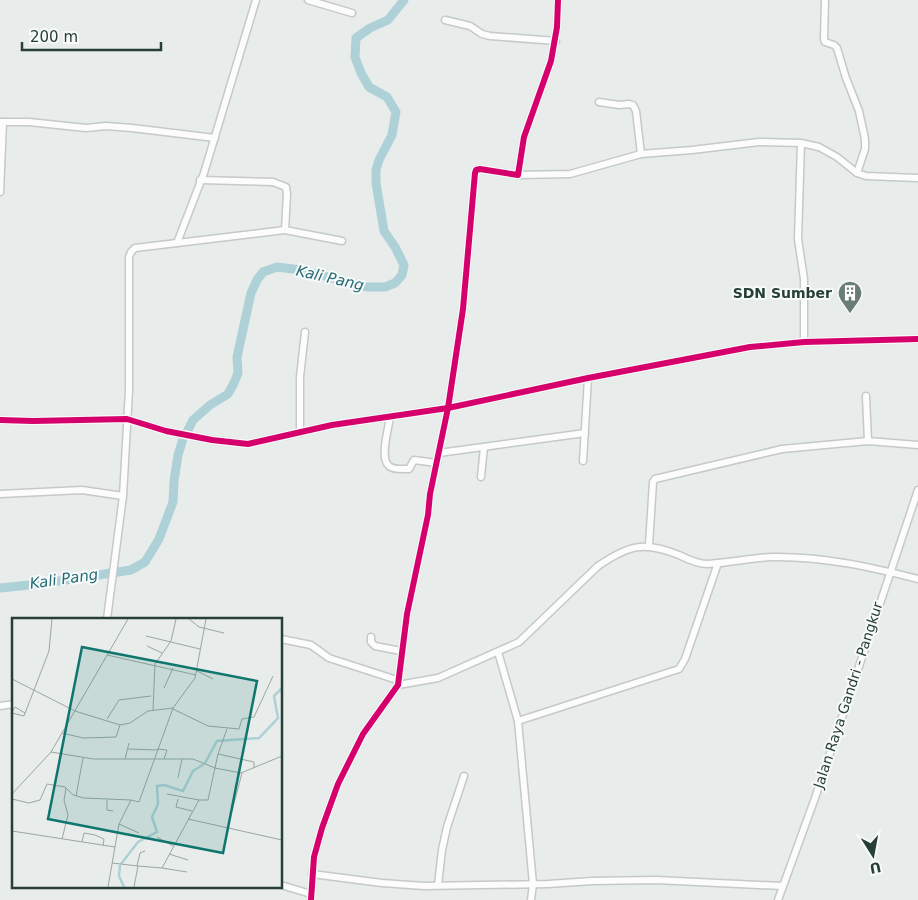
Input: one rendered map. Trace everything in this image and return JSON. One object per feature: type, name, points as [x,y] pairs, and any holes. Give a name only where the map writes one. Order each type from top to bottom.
[{"type":"street","points":[[177,243],[214,138],[256,0]]},
{"type":"street","points":[[308,0],[352,13]]},
{"type":"street","points":[[518,175],[524,136],[551,61],[556,41],[558,0]]},
{"type":"street","points":[[825,0],[824,39],[825,42],[837,48],[859,111],[864,134],[866,149],[857,172]]},
{"type":"street","points":[[445,20],[470,26],[482,34],[490,36],[556,41]]},
{"type":"street","points":[[599,102],[619,106],[633,105],[636,111],[641,154]]},
{"type":"street","points":[[0,192],[2,122],[29,122],[86,128],[106,126],[214,138]]},
{"type":"street","points":[[282,885],[311,897],[312,874],[322,828],[338,784],[363,734],[398,682],[407,614],[448,408],[462,309],[476,170],[518,175],[570,174],[641,154],[759,142],[801,143],[819,147],[837,157],[857,172],[875,177],[918,178]]},
{"type":"street","points":[[801,143],[798,239],[804,270],[804,342]]},
{"type":"street","points":[[200,180],[273,182],[286,187],[285,230]]},
{"type":"street","points":[[107,618],[124,496],[129,390],[130,257],[132,249],[285,230],[342,241]]},
{"type":"street","points":[[300,433],[300,377],[305,332]]},
{"type":"street","points":[[0,420],[127,419],[166,431],[212,440],[248,444],[332,425],[448,408],[588,378],[750,347],[804,342],[918,339]]},
{"type":"street","points":[[583,461],[588,378]]},
{"type":"street","points":[[866,396],[868,441]]},
{"type":"street","points":[[390,416],[384,451],[384,457],[388,466],[391,468],[409,469],[414,460],[437,462]]},
{"type":"street","points":[[438,453],[585,433]]},
{"type":"street","points":[[649,545],[653,482],[655,479],[782,449],[868,441],[918,445]]},
{"type":"street","points":[[481,477],[484,447]]},
{"type":"street","points":[[0,494],[49,490],[82,490],[124,496]]},
{"type":"street","name":"Jalan Raya Gandri - Pangkur","points":[[778,900],[918,490]]},
{"type":"street","points":[[282,639],[311,645],[329,658],[398,682],[438,678],[519,642],[598,566],[610,557],[624,551],[649,545],[693,562],[706,564],[754,558],[817,559],[889,572],[918,580]]},
{"type":"street","points":[[517,719],[679,668],[685,659],[718,563]]},
{"type":"street","points":[[371,637],[371,642],[376,646],[401,651]]},
{"type":"street","points":[[498,652],[517,719],[533,884],[531,900]]},
{"type":"street","points":[[438,886],[447,827],[464,776]]},
{"type":"street","points":[[312,874],[404,885],[438,886],[656,880],[782,886]]},
{"type":"waterway","name":"Kali Pang","points":[[187,432],[193,420],[210,405],[228,394],[234,383],[238,373],[237,357],[251,293],[263,272],[277,267],[301,270],[367,287],[385,287],[395,283],[402,275],[404,265],[384,231],[376,183],[376,170],[392,135],[396,112],[387,97],[369,87],[355,57],[356,38],[370,28],[388,20],[404,0]]},
{"type":"waterway","name":"Kali Pang","points":[[0,588],[131,570],[145,562],[159,539],[173,502],[178,455],[183,439]]},
{"type":"cycle path","points":[[311,900],[314,857],[338,784],[363,734],[398,685],[407,614],[448,408],[463,309],[475,173],[476,170],[480,169],[518,175],[524,137],[551,61],[557,27],[558,0]]},
{"type":"cycle path","points":[[0,420],[127,419],[166,431],[212,440],[248,444],[332,425],[448,408],[588,378],[750,347],[804,342],[918,339]]},
{"type":"place","name":"SDN Sumber","points":[[850,314]]}]
